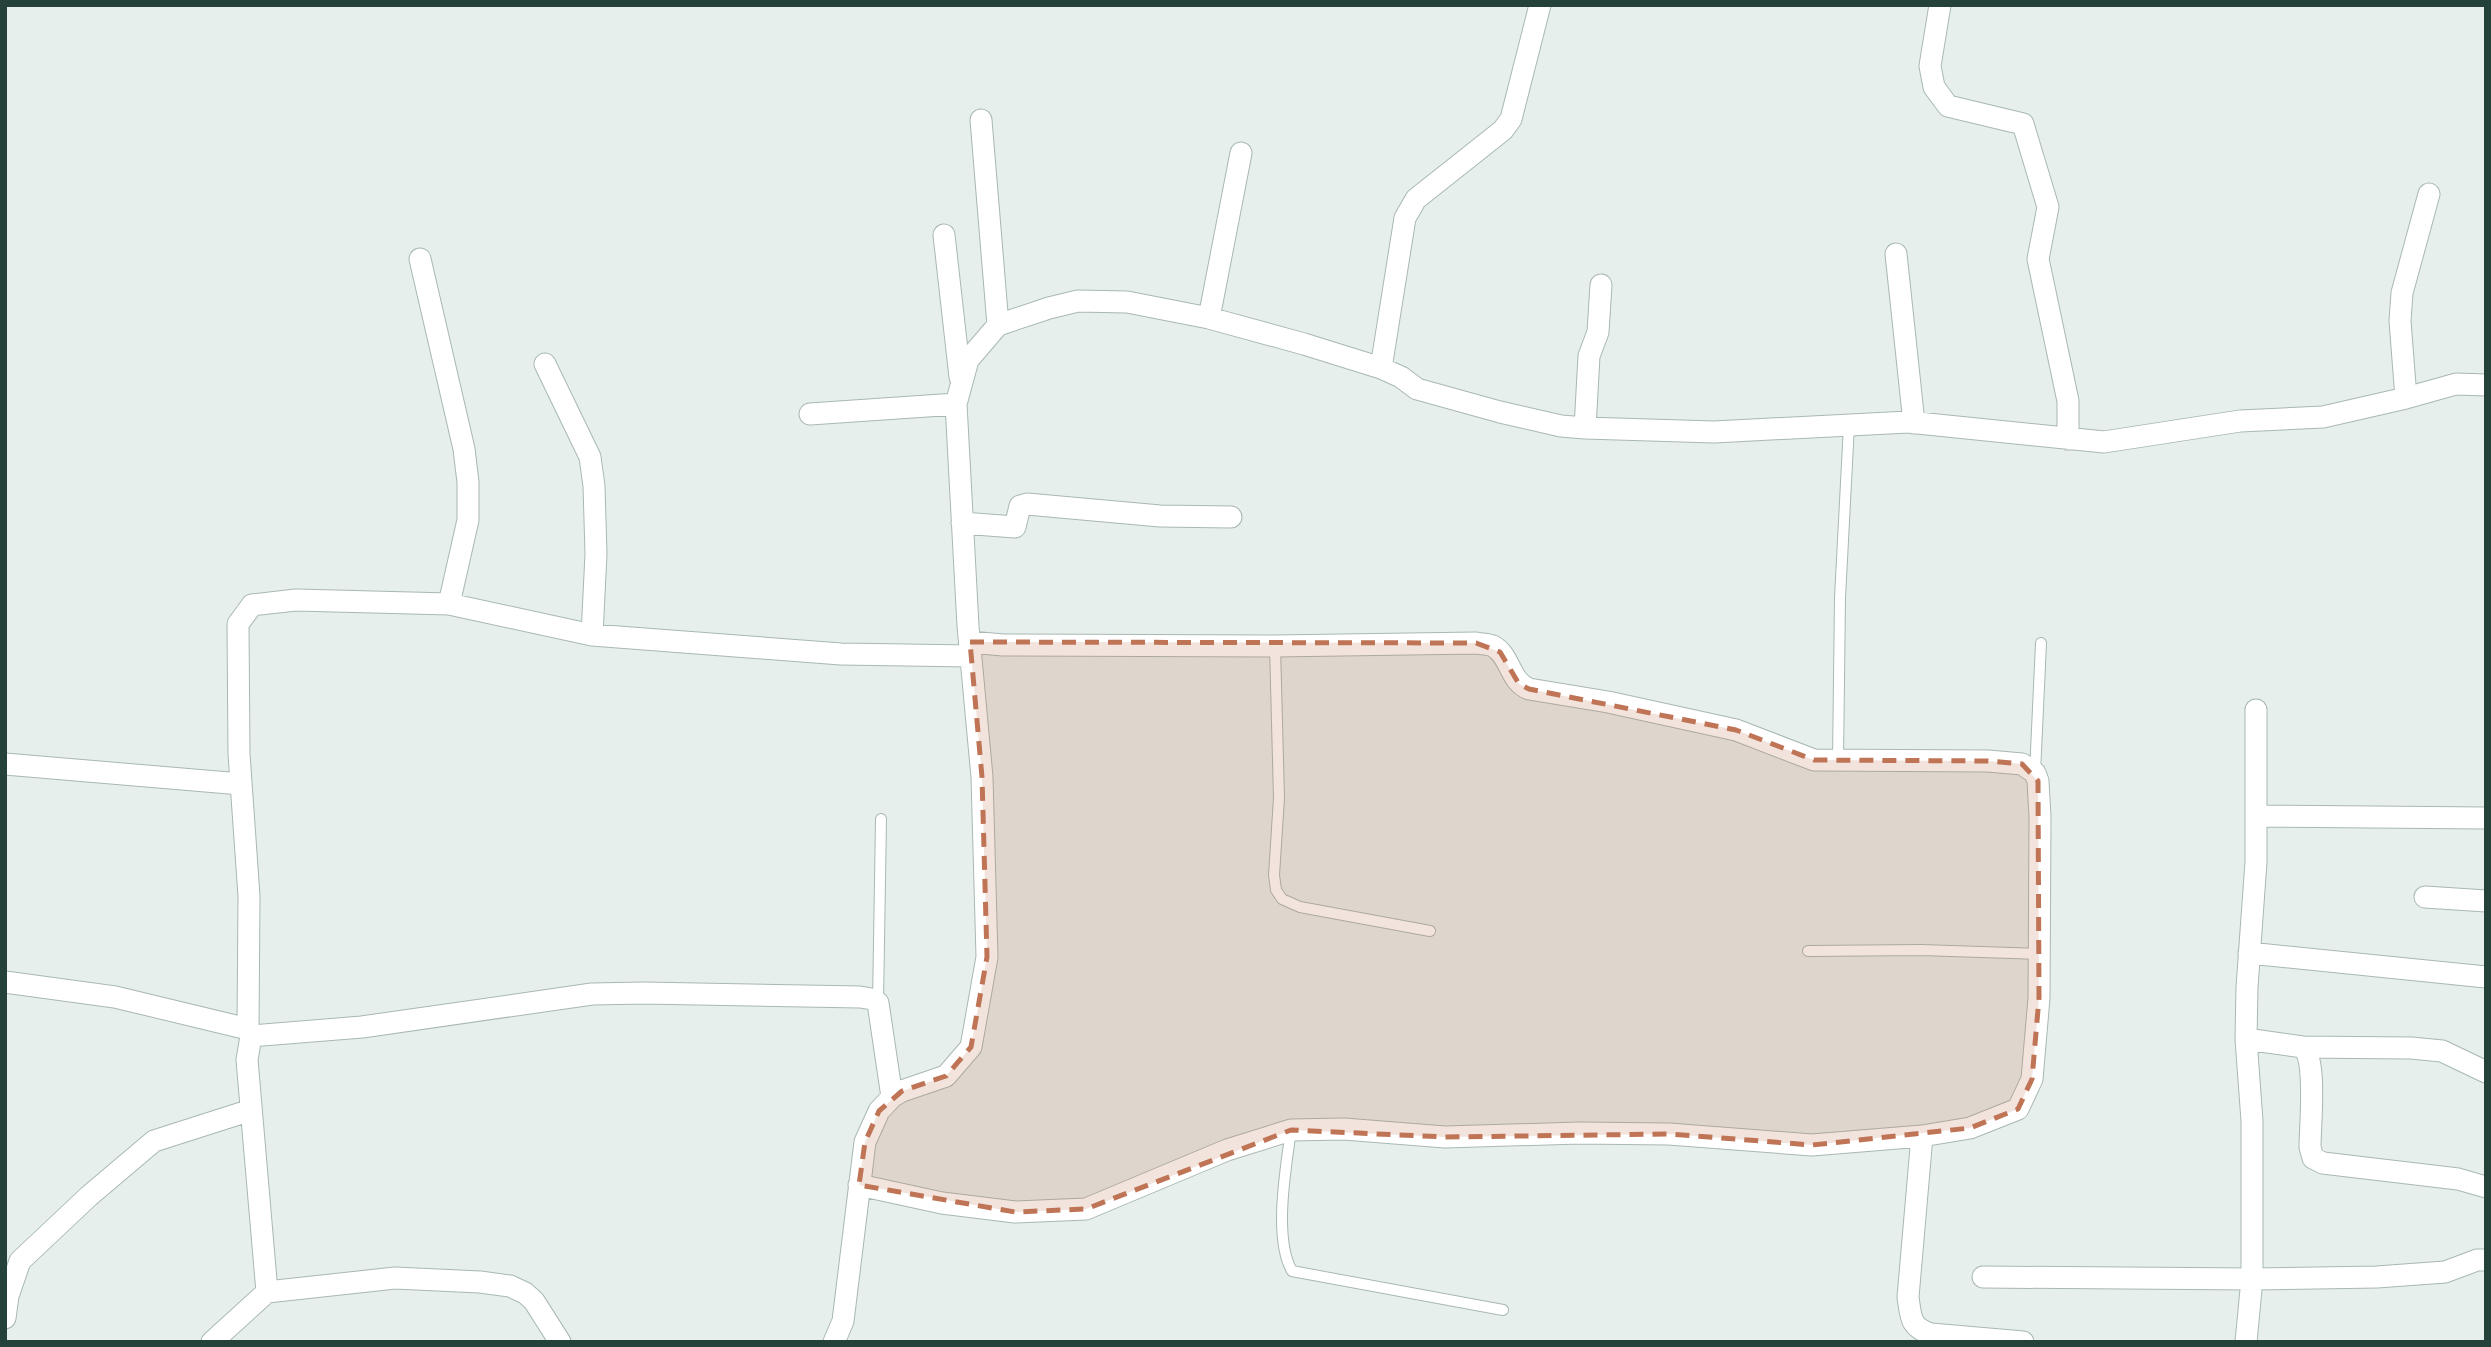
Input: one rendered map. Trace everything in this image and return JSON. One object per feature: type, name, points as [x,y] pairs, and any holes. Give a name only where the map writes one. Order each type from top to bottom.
[{"type":"street","points":[[1381,368],[1405,218],[1409,208],[1416,199],[1503,130],[1511,119],[1540,5]]},
{"type":"street","points":[[1940,5],[1930,66],[1934,87],[1948,106],[2023,124],[2048,207],[2038,259],[2068,401],[2068,439]]},
{"type":"street","points":[[981,120],[998,325]]},
{"type":"street","points":[[1209,318],[1241,153]]},
{"type":"street","points":[[2406,398],[2400,321],[2402,293],[2430,194]]},
{"type":"street","points":[[834,1342],[843,1321],[865,1142],[879,1111],[892,1097],[946,1076],[971,1046],[987,957],[982,777],[962,523],[958,393],[944,235]]},
{"type":"street","points":[[1896,254],[1914,423]]},
{"type":"street","points":[[420,259],[464,449],[468,482],[468,520],[449,604]]},
{"type":"street","points":[[1584,428],[1589,356],[1598,332],[1601,285]]},
{"type":"street","points":[[958,393],[968,360],[998,325],[1049,308],[1078,302],[1127,302],[1209,318],[1381,368],[1417,388],[1535,420],[1584,428],[1714,432],[1914,423],[2104,442],[2239,421],[2323,417],[2456,384],[2486,385]]},
{"type":"street","points":[[545,365],[590,457],[594,485],[596,554],[592,635]]},
{"type":"street","points":[[810,414],[958,393]]},
{"type":"street","points":[[962,523],[1015,527],[1020,506],[1027,504],[1160,516],[1231,517]]},
{"type":"street","points":[[267,1292],[247,1060],[249,896],[241,784],[237,625],[252,605],[296,600],[449,604],[592,635],[841,654],[971,649],[1003,645],[1276,646],[1476,643],[1493,646],[1500,652],[1519,684],[1529,689],[1608,702],[1736,730],[1814,760],[1988,761],[2022,764],[2035,773],[2038,781],[2039,998],[2032,1079],[2018,1109],[1970,1128],[1922,1136],[1812,1145],[1669,1134],[1579,1133],[1445,1137],[1344,1129],[1291,1130],[1227,1150],[1086,1209],[1015,1212],[942,1203],[859,1185]]},
{"type":"street","points":[[2246,1342],[2252,1279],[2252,1121],[2246,1039],[2256,862],[2256,710]]},
{"type":"street","points":[[5,764],[241,784]]},
{"type":"street","points":[[2256,816],[2486,818]]},
{"type":"street","points":[[2426,897],[2486,901]]},
{"type":"street","points":[[2249,953],[2486,977]]},
{"type":"street","points":[[5,982],[115,997],[249,1032],[362,1027],[592,995],[644,993],[860,997],[878,1003],[892,1097]]},
{"type":"street","points":[[2246,1039],[2303,1047],[2411,1048],[2442,1051],[2486,1072]]},
{"type":"street","points":[[2303,1047],[2307,1050],[2310,1065],[2310,1147],[2313,1158],[2323,1163],[2458,1179],[2486,1187]]},
{"type":"street","points":[[5,1318],[13,1259],[154,1141],[251,1110]]},
{"type":"street","points":[[1922,1136],[1908,1297],[1911,1319],[1918,1330],[1931,1334],[2023,1342]]},
{"type":"street","points":[[1983,1277],[2252,1279],[2423,1275],[2445,1272],[2477,1260],[2486,1260]]},
{"type":"street","points":[[212,1342],[267,1292],[395,1278],[510,1286],[526,1293],[534,1301],[560,1342]]},
{"type":"lane","points":[[1838,761],[1840,598],[1849,425]]},
{"type":"lane","points":[[2035,773],[2041,643]]},
{"type":"lane","points":[[1276,646],[1279,798],[1274,875],[1276,890],[1282,900],[1300,907],[1430,931]]},
{"type":"lane","points":[[878,1003],[881,819]]},
{"type":"lane","points":[[1808,951],[1921,950],[2039,954]]},
{"type":"lane","points":[[1291,1130],[1283,1190],[1283,1217],[1286,1260],[1292,1271],[1503,1310]]},
{"type":"highlighted area","points":[[970,642],[1476,643],[1500,652],[1519,684],[1529,689],[1736,730],[1814,760],[1988,761],[2022,764],[2038,781],[2039,998],[2032,1079],[2018,1109],[1970,1128],[1812,1145],[1669,1134],[1445,1137],[1291,1130],[1086,1209],[1015,1212],[859,1185],[865,1142],[879,1111],[902,1091],[946,1076],[971,1047],[987,957],[982,777]]}]
